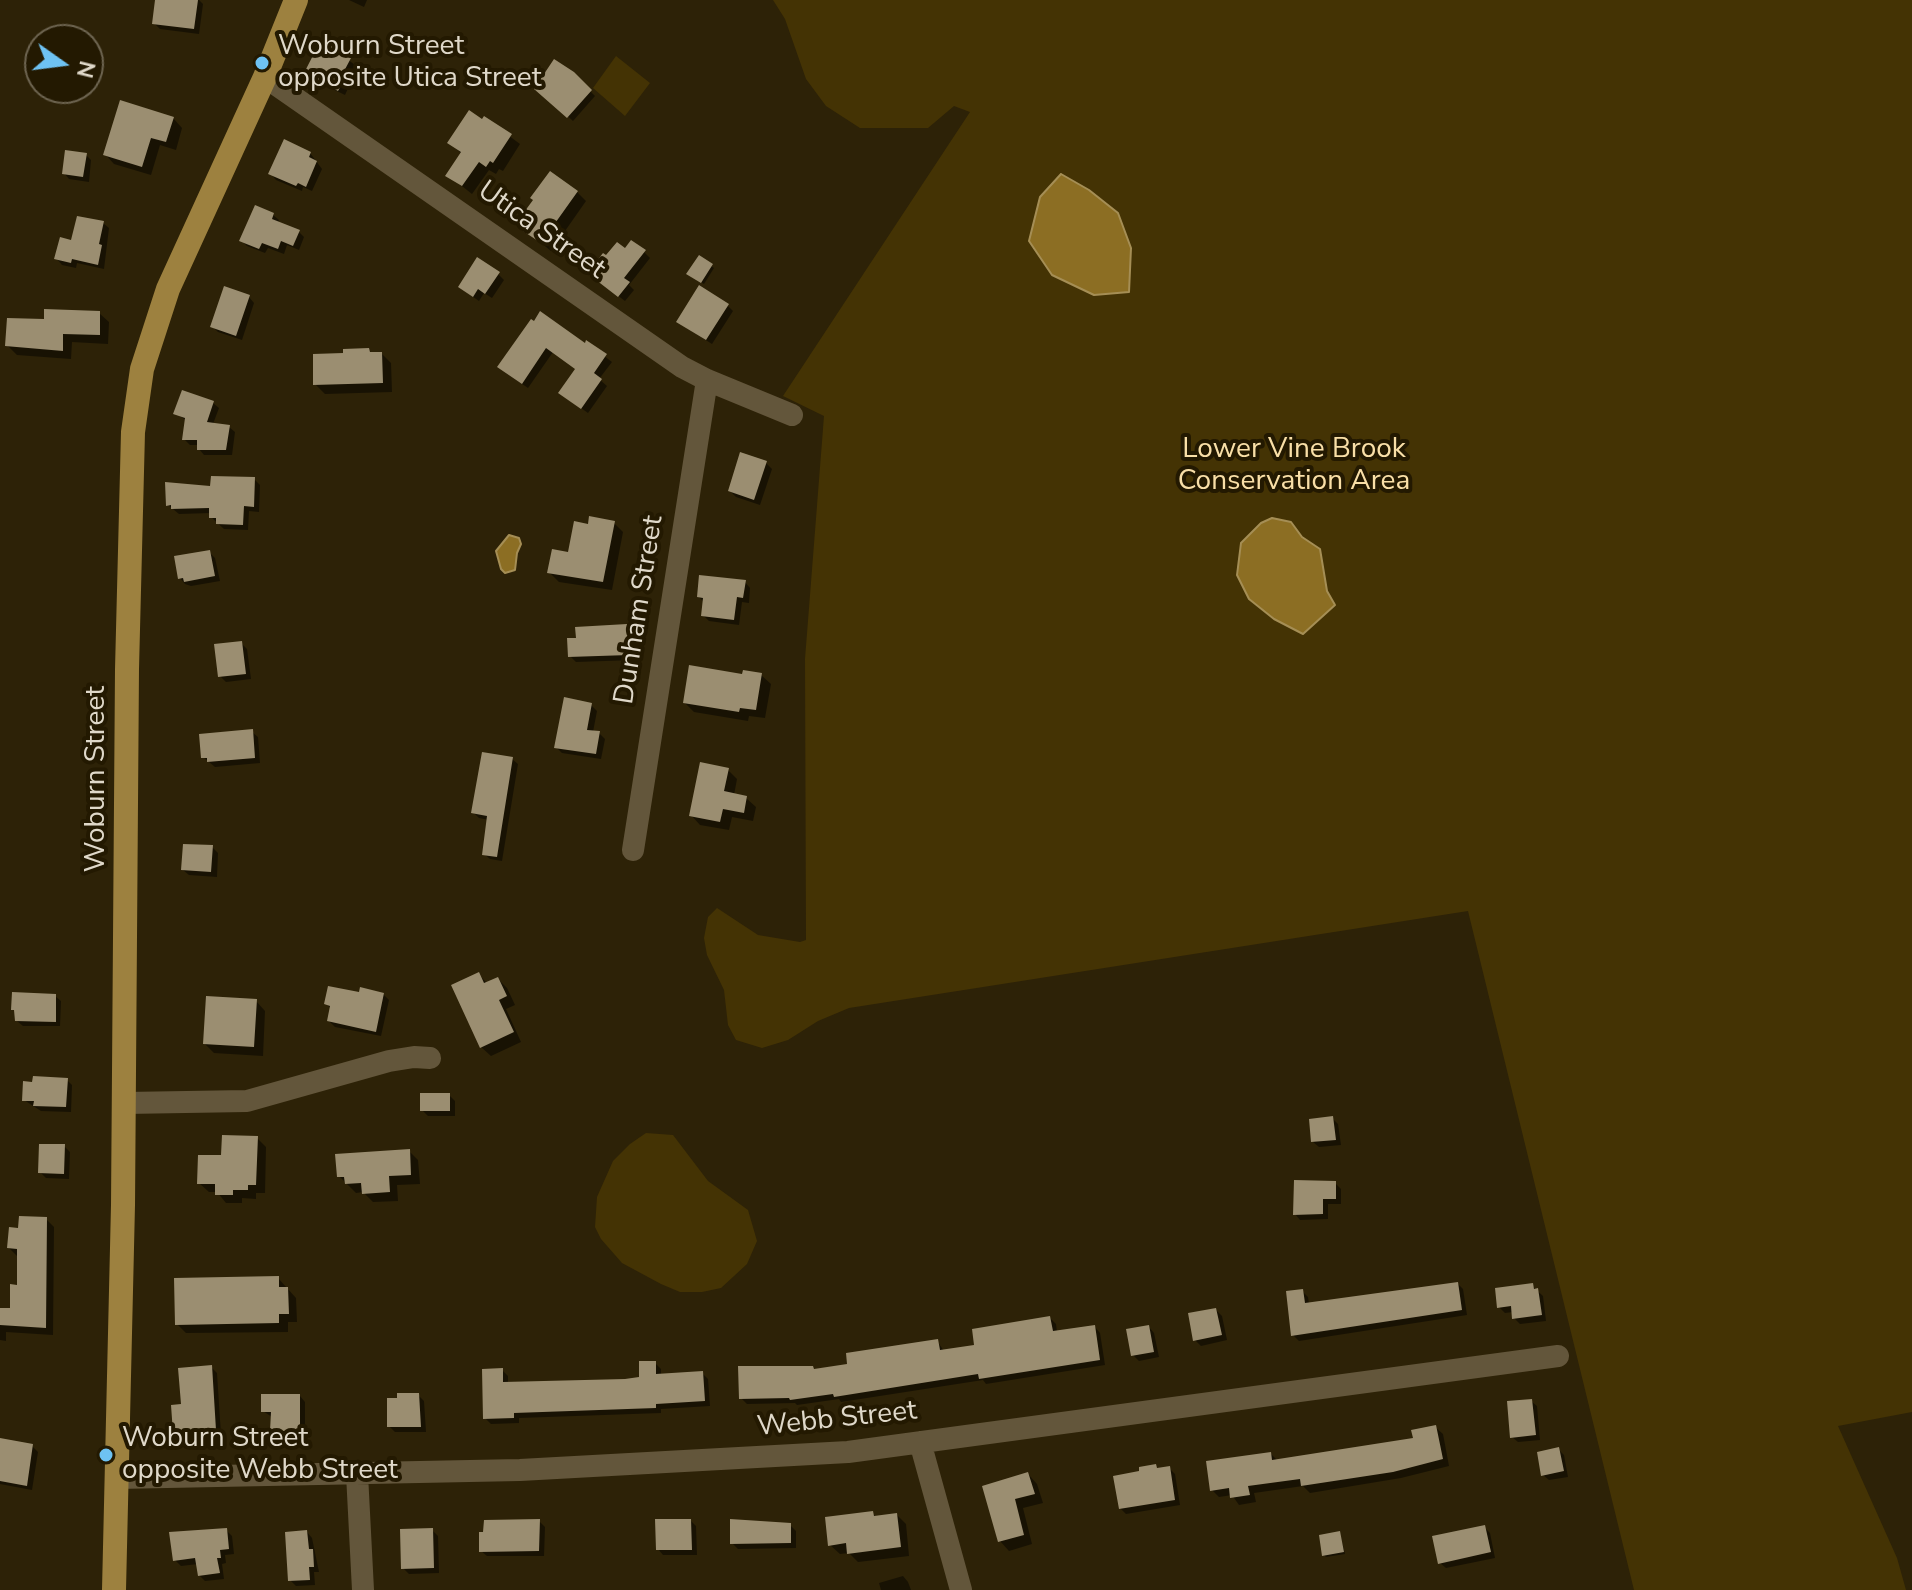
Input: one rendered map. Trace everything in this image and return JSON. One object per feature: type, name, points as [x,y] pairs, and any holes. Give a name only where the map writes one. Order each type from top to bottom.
[{"type":"main road","name":"Woburn Street","points":[[114,1590],[125,1103],[127,669],[133,432],[142,369],[168,289],[265,77],[296,0]]},
{"type":"street","name":"Utica Street","points":[[265,77],[682,367],[792,415]]},
{"type":"street","name":"Dunham Street","points":[[633,850],[707,380]]},
{"type":"street","points":[[125,1103],[247,1101],[389,1061],[430,1058]]},
{"type":"street","name":"Webb Street","points":[[117,1478],[520,1470],[848,1452],[1558,1356]]},
{"type":"street","points":[[920,1442],[961,1590]]},
{"type":"street","points":[[357,1474],[363,1590]]},
{"type":"green space","name":"Lower Vine Brook Conservation Area","points":[[773,0],[1912,0],[1912,1412],[1838,1426],[1897,1558],[1906,1590],[1634,1590],[1468,911],[849,1008],[818,1021],[788,1040],[762,1048],[736,1040],[728,1025],[724,990],[707,955],[704,938],[708,917],[717,908],[758,935],[800,942],[806,940],[805,659],[824,416],[783,396],[970,112],[954,106],[928,128],[860,128],[826,106],[806,79],[785,19]]},
{"type":"green space","points":[[616,56],[650,83],[625,116],[593,88]]},
{"type":"green space","points":[[646,1133],[673,1135],[708,1181],[748,1210],[757,1241],[747,1264],[721,1288],[680,1292],[661,1284],[622,1263],[601,1239],[595,1227],[597,1197],[613,1161]]},
{"type":"shaded area","points":[[1061,174],[1089,190],[1118,213],[1131,248],[1129,292],[1094,295],[1052,275],[1029,241],[1040,197]]},
{"type":"shaded area","points":[[1272,518],[1291,522],[1302,537],[1320,549],[1327,591],[1335,605],[1303,634],[1274,619],[1249,599],[1237,575],[1241,543],[1261,523]]},
{"type":"shaded area","points":[[509,535],[519,538],[521,544],[515,570],[505,573],[496,551]]},
{"type":"building","points":[[155,0],[198,0],[194,29],[152,24]]},
{"type":"building","points":[[323,36],[340,45],[337,51],[351,58],[338,91],[304,73]]},
{"type":"building","points":[[554,59],[574,72],[592,90],[567,118],[534,89]]},
{"type":"building","points":[[120,100],[174,117],[166,142],[151,138],[142,167],[103,155]]},
{"type":"building","points":[[469,110],[512,134],[493,163],[490,161],[486,167],[479,162],[462,186],[445,176],[461,152],[447,143]]},
{"type":"building","points":[[284,139],[311,152],[309,157],[317,161],[306,187],[268,174]]},
{"type":"building","points":[[65,150],[87,153],[83,177],[62,174]]},
{"type":"building","points":[[550,171],[578,191],[541,243],[520,229],[527,219],[522,215],[533,200],[530,198]]},
{"type":"building","points":[[255,205],[274,213],[272,219],[300,230],[293,246],[281,241],[278,249],[262,243],[259,249],[239,241]]},
{"type":"building","points":[[77,216],[104,221],[98,265],[72,259],[71,263],[54,259],[60,237],[71,240]]},
{"type":"building","points":[[631,240],[646,250],[624,278],[630,282],[618,297],[587,273],[603,253],[606,255],[617,242],[625,248]]},
{"type":"building","points":[[699,255],[713,264],[701,283],[686,274]]},
{"type":"building","points":[[477,257],[500,272],[485,294],[478,289],[473,297],[458,287]]},
{"type":"building","points":[[699,285],[729,304],[706,340],[676,322]]},
{"type":"building","points":[[224,286],[250,295],[236,336],[210,327]]},
{"type":"building","points":[[44,309],[100,311],[100,335],[63,334],[63,351],[5,346],[7,318],[44,319]]},
{"type":"building","points":[[540,311],[585,343],[586,340],[607,354],[594,373],[602,379],[581,409],[558,393],[575,369],[546,348],[522,384],[497,367]]},
{"type":"building","points":[[369,348],[370,352],[382,352],[383,383],[313,385],[313,354]]},
{"type":"building","points":[[182,390],[214,401],[207,422],[230,425],[226,450],[197,450],[197,440],[182,440],[185,418],[173,414]]},
{"type":"building","points":[[740,452],[767,461],[754,500],[728,491]]},
{"type":"building","points":[[211,476],[255,477],[254,507],[244,506],[243,525],[216,524],[216,518],[209,518],[209,508],[171,509],[171,505],[166,506],[165,482],[210,486]]},
{"type":"building","points":[[589,516],[615,521],[603,582],[547,573],[552,549],[568,552],[574,521],[588,524]]},
{"type":"building","points":[[210,550],[215,576],[184,582],[183,578],[178,579],[174,556]]},
{"type":"building","points":[[699,575],[746,580],[743,598],[737,597],[734,620],[701,616],[703,598],[697,597]]},
{"type":"building","points":[[627,624],[629,655],[568,657],[567,638],[576,638],[575,627]]},
{"type":"building","points":[[242,641],[246,674],[218,677],[214,644]]},
{"type":"building","points":[[689,665],[742,674],[743,670],[762,673],[756,710],[740,708],[739,712],[683,703]]},
{"type":"building","points":[[564,697],[592,703],[587,730],[600,731],[596,754],[554,748]]},
{"type":"building","points":[[253,729],[255,758],[207,762],[207,758],[201,758],[199,734]]},
{"type":"building","points":[[482,752],[513,757],[497,857],[482,855],[487,816],[471,813]]},
{"type":"building","points":[[700,762],[729,768],[724,791],[747,796],[744,813],[723,809],[720,822],[689,816]]},
{"type":"building","points":[[183,844],[213,845],[211,872],[181,870]]},
{"type":"building","points":[[479,972],[484,983],[498,977],[507,996],[499,1000],[514,1032],[480,1048],[451,985]]},
{"type":"building","points":[[328,986],[359,992],[360,987],[384,993],[376,1032],[327,1021],[330,1006],[324,1004]]},
{"type":"building","points":[[12,992],[56,994],[56,1022],[15,1021],[14,1010],[11,1010]]},
{"type":"building","points":[[206,996],[257,999],[254,1047],[203,1044]]},
{"type":"building","points":[[33,1076],[68,1078],[66,1107],[33,1106],[34,1101],[22,1101],[23,1081],[32,1082]]},
{"type":"building","points":[[420,1093],[450,1093],[450,1111],[420,1111]]},
{"type":"building","points":[[1333,1116],[1336,1140],[1311,1142],[1309,1119]]},
{"type":"building","points":[[222,1135],[258,1136],[256,1185],[248,1185],[248,1190],[233,1190],[233,1195],[215,1195],[215,1184],[197,1184],[198,1155],[221,1155]]},
{"type":"building","points":[[39,1144],[65,1144],[64,1174],[38,1173]]},
{"type":"building","points":[[410,1149],[411,1175],[389,1176],[390,1192],[362,1194],[361,1183],[345,1184],[344,1177],[337,1177],[335,1154]]},
{"type":"building","points":[[1294,1180],[1336,1181],[1336,1199],[1323,1199],[1323,1214],[1293,1215]]},
{"type":"building","points":[[19,1216],[47,1217],[46,1328],[0,1325],[0,1308],[10,1308],[10,1284],[17,1285],[17,1249],[7,1248],[9,1227],[18,1228]]},
{"type":"building","points":[[279,1276],[279,1287],[288,1287],[289,1314],[279,1314],[279,1323],[175,1325],[174,1278]]},
{"type":"building","points":[[1458,1282],[1462,1310],[1291,1336],[1286,1291],[1303,1289],[1305,1303]]},
{"type":"building","points":[[1533,1283],[1534,1289],[1538,1288],[1542,1315],[1512,1319],[1511,1306],[1497,1308],[1495,1288]]},
{"type":"building","points":[[1216,1308],[1222,1335],[1193,1341],[1188,1313]]},
{"type":"building","points":[[1050,1316],[1053,1331],[1095,1325],[1100,1360],[979,1379],[978,1374],[834,1397],[833,1394],[790,1400],[739,1399],[738,1366],[813,1366],[814,1369],[847,1364],[846,1353],[938,1339],[940,1350],[974,1345],[972,1329]]},
{"type":"building","points":[[1149,1325],[1154,1352],[1131,1356],[1126,1329]]},
{"type":"building","points":[[639,1361],[656,1361],[656,1374],[703,1371],[705,1401],[656,1404],[656,1408],[514,1413],[514,1418],[483,1419],[482,1369],[503,1368],[503,1382],[625,1379],[639,1377]]},
{"type":"building","points":[[212,1365],[216,1430],[173,1433],[171,1405],[181,1404],[178,1368]]},
{"type":"building","points":[[397,1393],[419,1393],[421,1427],[387,1427],[387,1398],[397,1398]]},
{"type":"building","points":[[261,1394],[300,1394],[300,1431],[270,1431],[271,1412],[261,1412]]},
{"type":"building","points":[[1532,1399],[1536,1435],[1510,1438],[1507,1401]]},
{"type":"building","points":[[1436,1425],[1443,1459],[1393,1472],[1301,1486],[1300,1479],[1248,1486],[1250,1495],[1230,1498],[1229,1488],[1210,1491],[1206,1461],[1271,1452],[1272,1460],[1413,1438],[1411,1430]]},
{"type":"building","points":[[0,1438],[33,1444],[27,1486],[0,1481]]},
{"type":"building","points":[[1559,1447],[1564,1471],[1541,1476],[1537,1452]]},
{"type":"building","points":[[1156,1464],[1157,1468],[1170,1466],[1175,1500],[1119,1509],[1113,1476]]},
{"type":"building","points":[[1028,1472],[1035,1494],[1015,1499],[1024,1535],[998,1542],[982,1486]]},
{"type":"building","points":[[873,1511],[874,1516],[897,1513],[901,1547],[847,1554],[846,1543],[828,1546],[825,1517]]},
{"type":"building","points":[[540,1519],[539,1551],[479,1552],[479,1532],[483,1532],[484,1520]]},
{"type":"building","points":[[655,1519],[691,1519],[692,1550],[656,1550]]},
{"type":"building","points":[[730,1519],[791,1523],[791,1543],[730,1544]]},
{"type":"building","points":[[1485,1525],[1491,1552],[1438,1564],[1432,1536]]},
{"type":"building","points":[[227,1528],[229,1549],[220,1550],[221,1558],[217,1558],[220,1573],[198,1576],[195,1558],[173,1561],[169,1532]]},
{"type":"building","points":[[433,1528],[434,1568],[401,1569],[400,1529]]},
{"type":"building","points":[[307,1530],[309,1549],[313,1549],[314,1567],[309,1567],[310,1580],[288,1581],[285,1532]]},
{"type":"building","points":[[1340,1531],[1344,1552],[1322,1556],[1319,1535]]},
{"type":"place","name":"Woburn Street opposite Utica Street","points":[[262,63]]},
{"type":"place","name":"Woburn Street opposite Webb Street","points":[[106,1455]]}]
